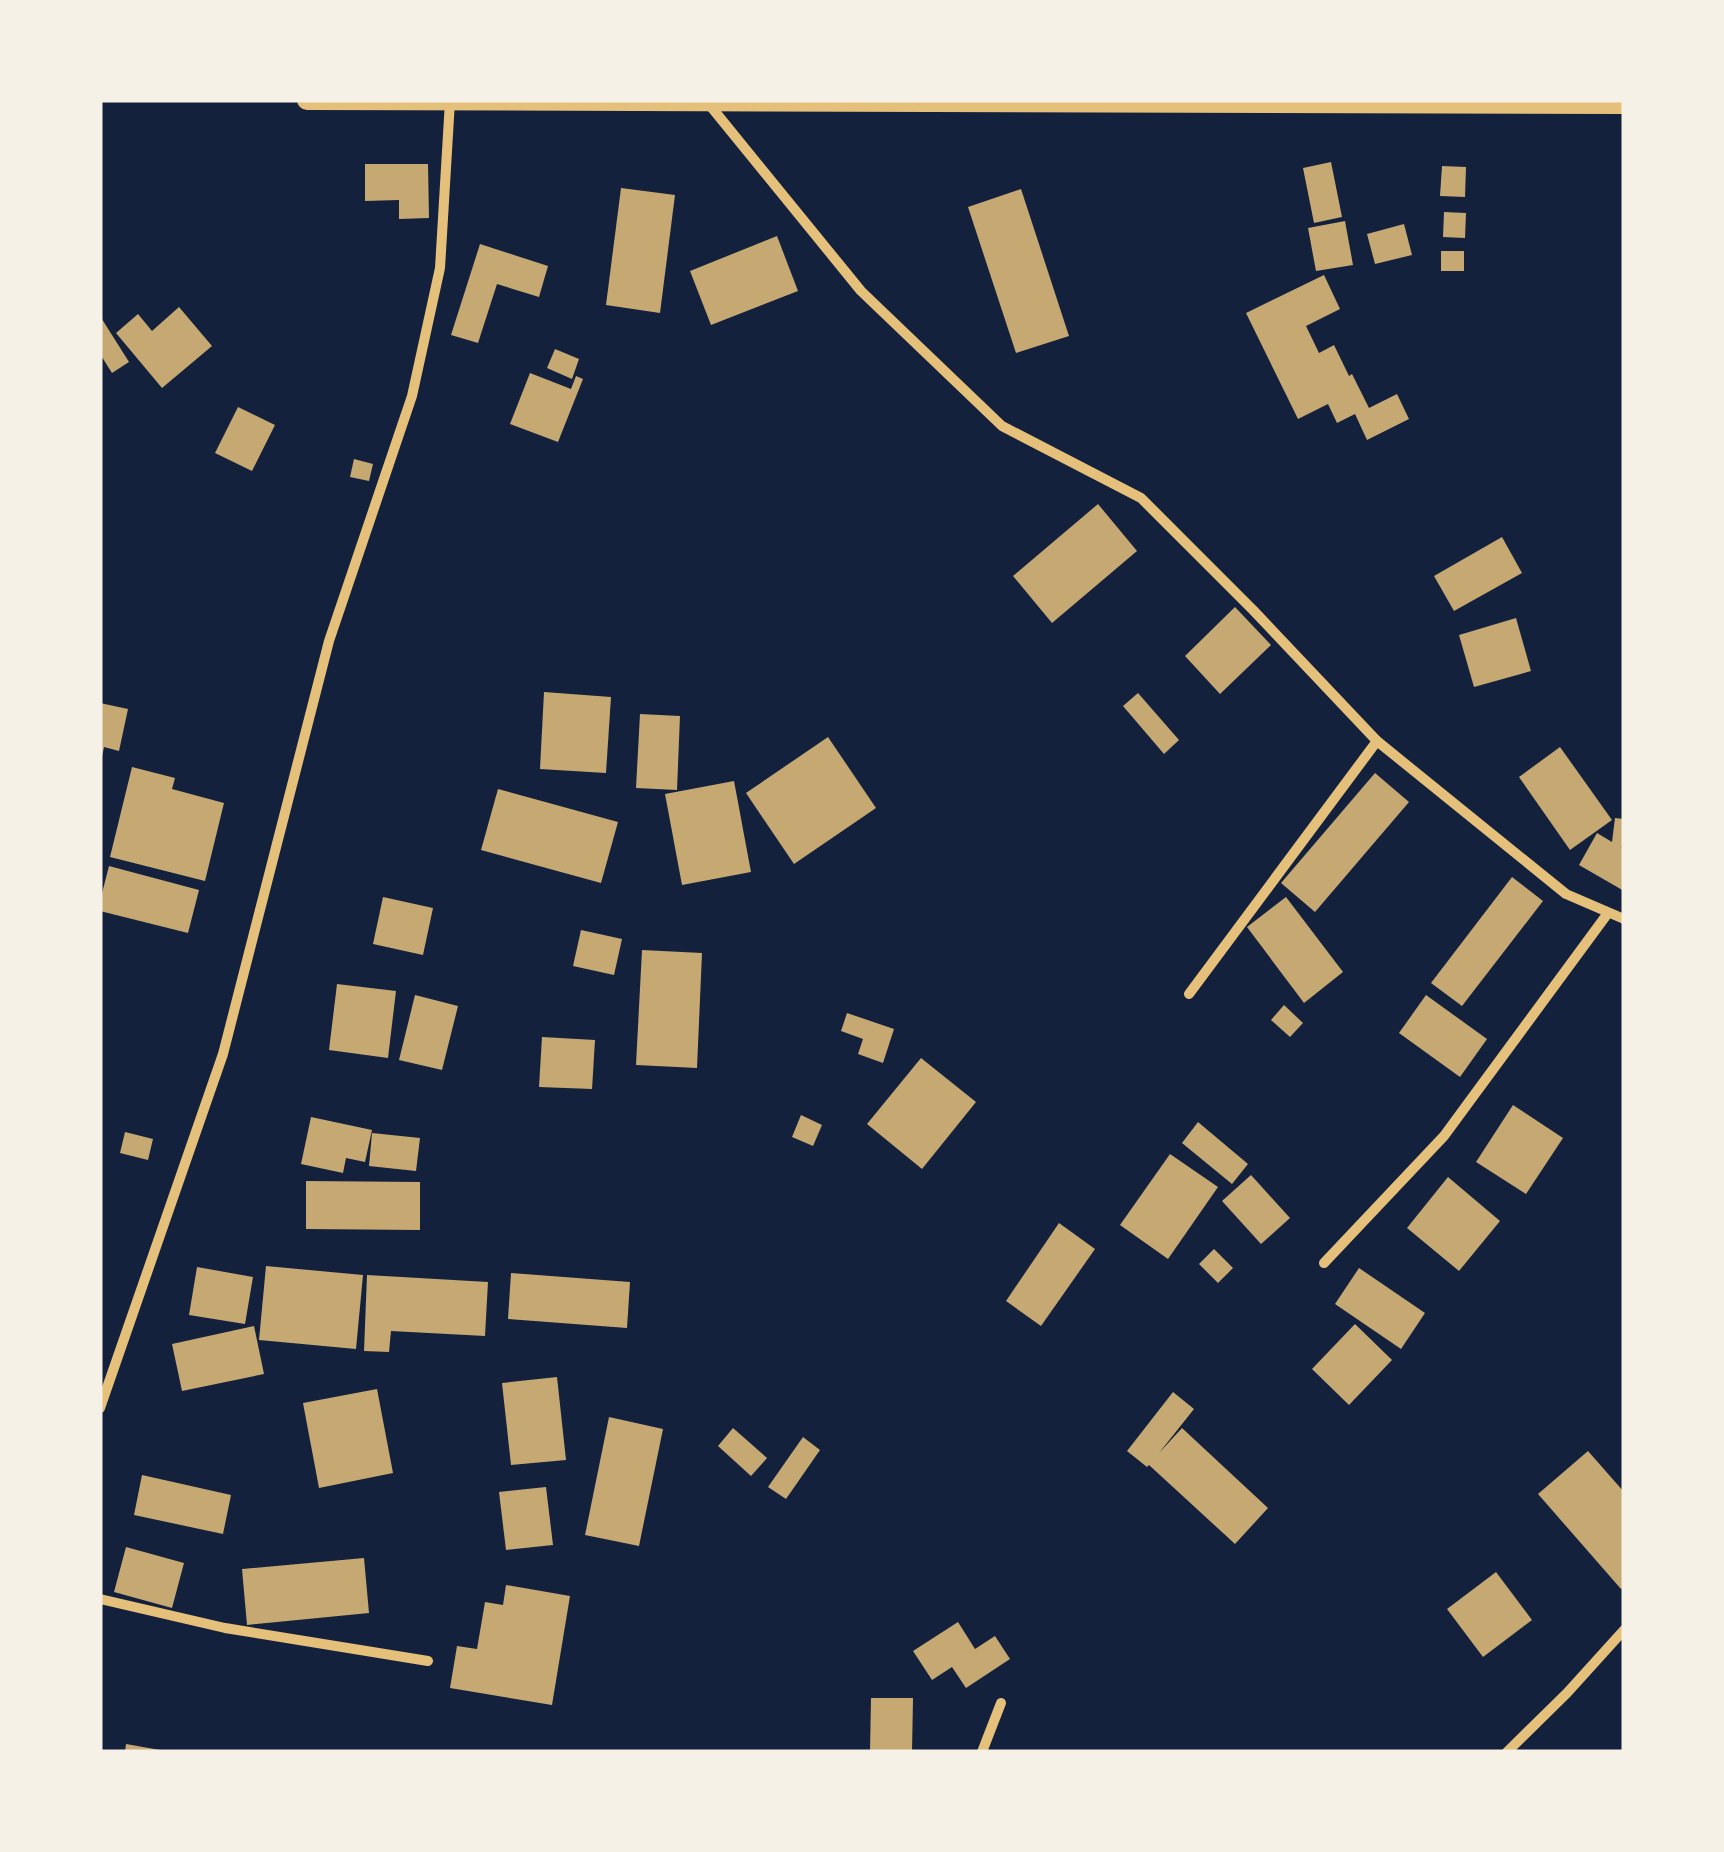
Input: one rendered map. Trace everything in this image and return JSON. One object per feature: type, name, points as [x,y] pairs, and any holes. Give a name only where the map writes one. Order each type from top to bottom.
[{"type":"main road","points":[[307,100],[1624,104]]},
{"type":"street","points":[[100,1408],[223,1054],[329,641],[412,396],[440,268],[450,100]]},
{"type":"street","points":[[706,102],[861,291],[1002,426],[1141,498],[1254,610],[1376,741],[1566,894],[1624,919]]},
{"type":"street","points":[[1189,994],[1376,741]]},
{"type":"street","points":[[1324,1264],[1444,1136],[1608,913]]},
{"type":"street","points":[[100,1599],[225,1628],[428,1661]]},
{"type":"street","points":[[1507,1752],[1568,1694],[1624,1630]]},
{"type":"street","points":[[982,1752],[1002,1703]]},
{"type":"building","points":[[1331,162],[1342,217],[1314,223],[1303,168]]},
{"type":"building","points":[[365,164],[428,164],[429,218],[399,219],[399,200],[365,201]]},
{"type":"building","points":[[1442,166],[1466,167],[1465,197],[1440,196]]},
{"type":"building","points":[[621,188],[675,195],[660,313],[606,305]]},
{"type":"building","points":[[1021,189],[1069,336],[1016,353],[968,207]]},
{"type":"building","points":[[1444,212],[1466,213],[1465,238],[1443,237]]},
{"type":"building","points":[[1345,221],[1353,265],[1316,271],[1308,228]]},
{"type":"building","points":[[1404,224],[1412,255],[1375,264],[1367,234]]},
{"type":"building","points":[[777,236],[798,291],[711,325],[690,271]]},
{"type":"building","points":[[480,244],[548,266],[539,297],[497,284],[478,343],[451,335]]},
{"type":"building","points":[[1441,251],[1464,251],[1464,271],[1441,271]]},
{"type":"building","points":[[1324,275],[1340,309],[1306,326],[1319,353],[1334,345],[1369,408],[1397,394],[1409,419],[1367,440],[1355,414],[1337,423],[1328,404],[1298,419],[1246,313]]},
{"type":"building","points":[[179,307],[212,346],[162,388],[116,333],[138,314],[152,331]]},
{"type":"building","points":[[100,316],[129,362],[112,373],[100,354]]},
{"type":"building","points":[[555,349],[579,359],[572,379],[547,368]]},
{"type":"building","points":[[530,373],[571,389],[576,376],[583,379],[558,442],[510,424]]},
{"type":"building","points":[[238,407],[275,425],[252,471],[215,453]]},
{"type":"building","points":[[354,459],[373,464],[369,481],[350,477]]},
{"type":"building","points":[[1098,504],[1137,551],[1052,623],[1013,576]]},
{"type":"building","points":[[1502,537],[1522,573],[1454,611],[1434,576]]},
{"type":"building","points":[[1235,607],[1271,645],[1220,694],[1185,656]]},
{"type":"building","points":[[1516,618],[1531,671],[1474,687],[1459,635]]},
{"type":"building","points":[[544,692],[611,697],[606,773],[540,769]]},
{"type":"building","points":[[1138,693],[1179,740],[1164,754],[1123,706]]},
{"type":"building","points":[[100,703],[128,709],[119,751],[104,747],[102,757]]},
{"type":"building","points":[[640,714],[680,716],[677,790],[636,788]]},
{"type":"building","points":[[828,737],[876,808],[794,864],[746,793]]},
{"type":"building","points":[[1560,747],[1612,820],[1570,850],[1519,777]]},
{"type":"building","points":[[132,767],[175,778],[172,789],[224,803],[205,881],[110,857]]},
{"type":"building","points":[[1375,773],[1409,802],[1315,912],[1281,883]]},
{"type":"building","points":[[734,781],[751,872],[682,885],[665,794]]},
{"type":"building","points":[[498,789],[618,822],[601,883],[481,850]]},
{"type":"building","points":[[1615,818],[1624,819],[1624,847],[1620,846],[1624,848],[1624,891],[1579,865],[1597,833],[1612,842]]},
{"type":"building","points":[[109,866],[199,890],[188,933],[100,911]]},
{"type":"building","points":[[1512,877],[1543,901],[1462,1006],[1431,983]]},
{"type":"building","points":[[383,897],[433,908],[423,955],[373,944]]},
{"type":"building","points":[[1286,897],[1343,972],[1304,1003],[1247,927]]},
{"type":"building","points":[[581,930],[622,939],[614,975],[573,966]]},
{"type":"building","points":[[642,950],[702,953],[697,1068],[636,1065]]},
{"type":"building","points":[[337,984],[396,991],[388,1058],[329,1050]]},
{"type":"building","points":[[415,995],[458,1006],[442,1070],[399,1060]]},
{"type":"building","points":[[1426,995],[1487,1039],[1460,1077],[1399,1033]]},
{"type":"building","points":[[1284,1005],[1303,1023],[1290,1037],[1271,1020]]},
{"type":"building","points":[[847,1013],[894,1029],[883,1063],[858,1054],[863,1039],[841,1031]]},
{"type":"building","points":[[542,1037],[595,1040],[592,1089],[539,1087]]},
{"type":"building","points":[[921,1058],[976,1102],[922,1169],[867,1124]]},
{"type":"building","points":[[1513,1105],[1563,1138],[1526,1194],[1476,1162]]},
{"type":"building","points":[[801,1115],[822,1125],[813,1146],[792,1137]]},
{"type":"building","points":[[311,1117],[372,1130],[365,1162],[346,1158],[343,1173],[301,1164]]},
{"type":"building","points":[[1198,1122],[1248,1164],[1232,1184],[1182,1143]]},
{"type":"building","points":[[125,1132],[153,1139],[148,1160],[120,1153]]},
{"type":"building","points":[[372,1133],[420,1138],[416,1171],[369,1166]]},
{"type":"building","points":[[1170,1154],[1218,1187],[1168,1259],[1120,1225]]},
{"type":"building","points":[[1251,1175],[1290,1218],[1261,1244],[1222,1201]]},
{"type":"building","points":[[1448,1177],[1500,1221],[1459,1271],[1407,1228]]},
{"type":"building","points":[[306,1181],[420,1182],[420,1230],[306,1229]]},
{"type":"building","points":[[1059,1223],[1095,1249],[1041,1326],[1006,1301]]},
{"type":"building","points":[[1214,1249],[1233,1268],[1218,1283],[1199,1264]]},
{"type":"building","points":[[266,1266],[363,1275],[356,1349],[259,1340]]},
{"type":"building","points":[[197,1267],[253,1277],[245,1324],[189,1315]]},
{"type":"building","points":[[1359,1268],[1425,1313],[1401,1349],[1335,1304]]},
{"type":"building","points":[[511,1273],[630,1282],[627,1328],[508,1319]]},
{"type":"building","points":[[367,1275],[488,1282],[485,1336],[391,1331],[389,1352],[364,1351]]},
{"type":"building","points":[[1355,1324],[1392,1360],[1349,1405],[1312,1369]]},
{"type":"building","points":[[254,1326],[264,1374],[182,1391],[172,1344]]},
{"type":"building","points":[[557,1377],[566,1460],[511,1465],[502,1383]]},
{"type":"building","points":[[377,1389],[393,1473],[319,1488],[303,1403]]},
{"type":"building","points":[[1173,1392],[1194,1409],[1159,1453],[1182,1428],[1268,1508],[1235,1544],[1149,1465],[1127,1451]]},
{"type":"building","points":[[609,1417],[663,1429],[639,1546],[585,1535]]},
{"type":"building","points":[[733,1428],[767,1458],[751,1476],[718,1446]]},
{"type":"building","points":[[803,1437],[820,1450],[786,1499],[768,1487]]},
{"type":"building","points":[[1588,1451],[1624,1492],[1621,1589],[1538,1494]]},
{"type":"building","points":[[142,1475],[231,1495],[223,1534],[134,1515]]},
{"type":"building","points":[[546,1487],[553,1545],[506,1550],[499,1492]]},
{"type":"building","points":[[126,1547],[184,1563],[172,1608],[114,1592]]},
{"type":"building","points":[[364,1558],[369,1613],[247,1625],[242,1569]]},
{"type":"building","points":[[1496,1572],[1532,1620],[1483,1657],[1447,1609]]},
{"type":"building","points":[[506,1585],[570,1596],[552,1705],[450,1688],[457,1646],[477,1649],[485,1602],[503,1605]]},
{"type":"building","points":[[958,1622],[975,1649],[995,1636],[1010,1659],[966,1688],[952,1667],[932,1680],[913,1651]]},
{"type":"building","points":[[871,1698],[913,1698],[912,1752],[870,1752]]},
{"type":"building","points":[[126,1744],[160,1750],[160,1752],[125,1752]]}]
